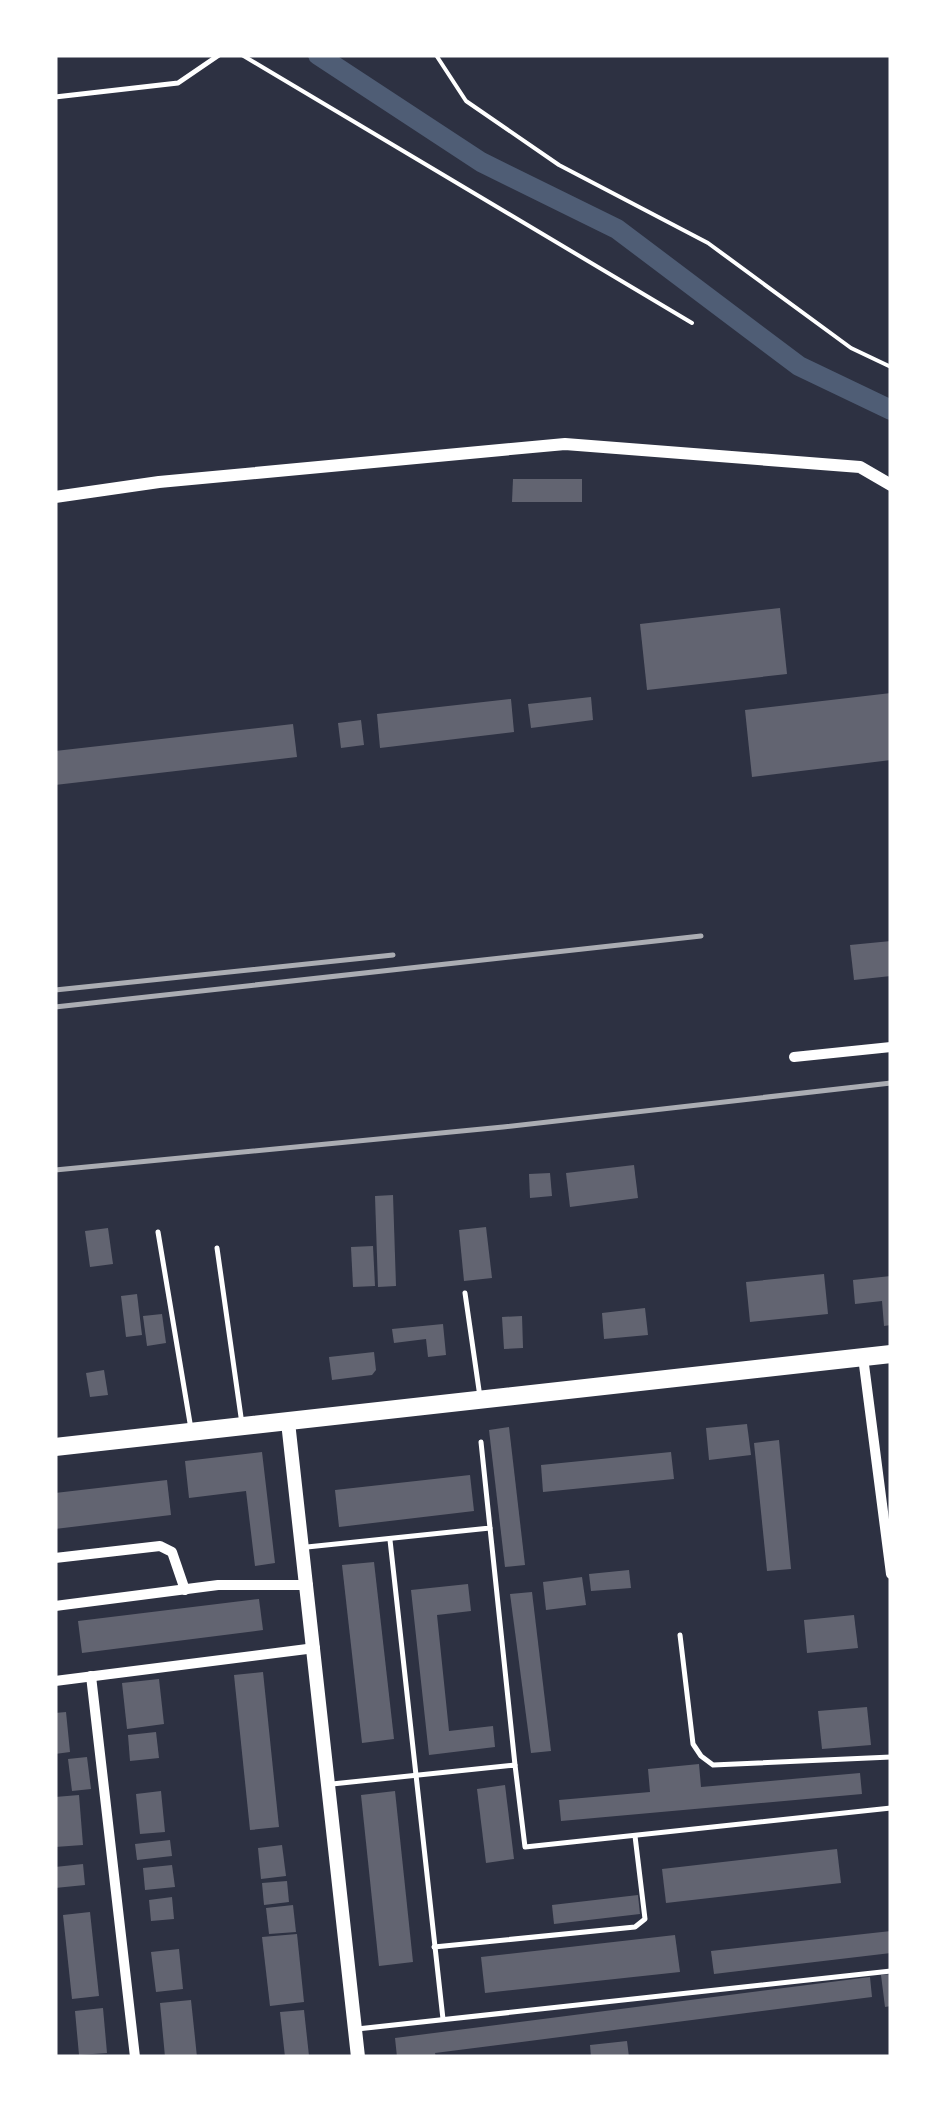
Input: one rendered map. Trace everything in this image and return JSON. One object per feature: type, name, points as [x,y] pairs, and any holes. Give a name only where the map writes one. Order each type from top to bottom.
[{"type":"highway","points":[[55,1447],[891,1354]]},
{"type":"main road","points":[[288,1422],[358,2057]]},
{"type":"street","points":[[55,497],[159,482],[564,444],[860,467],[891,485]]},
{"type":"street","points":[[794,1057],[891,1047]]},
{"type":"street","points":[[864,1358],[891,1574]]},
{"type":"street","points":[[55,1558],[160,1546],[172,1552],[184,1590]]},
{"type":"street","points":[[55,1606],[218,1585],[308,1585]]},
{"type":"street","points":[[55,1681],[314,1648]]},
{"type":"street","points":[[91,1676],[135,2057]]},
{"type":"lane","points":[[55,97],[178,83],[219,55]]},
{"type":"lane","points":[[158,1232],[191,1432]]},
{"type":"lane","points":[[217,1248],[243,1427]]},
{"type":"lane","points":[[466,1293],[480,1400]]},
{"type":"lane","points":[[481,1442],[524,1847],[891,1808]]},
{"type":"lane","points":[[304,1548],[490,1528]]},
{"type":"lane","points":[[390,1540],[443,2020]]},
{"type":"lane","points":[[680,1635],[692,1744],[713,1765],[891,1757]]},
{"type":"lane","points":[[329,1785],[515,1766]]},
{"type":"lane","points":[[434,1947],[635,1927],[645,1920],[635,1836]]},
{"type":"lane","points":[[355,2030],[891,1971]]},
{"type":"path","points":[[242,55],[692,323]]},
{"type":"path","points":[[436,55],[466,101],[559,164],[708,243],[851,348],[891,367]]},
{"type":"building","points":[[513,479],[582,479],[582,502],[512,502]]},
{"type":"building","points":[[780,608],[787,674],[647,690],[640,624]]},
{"type":"building","points":[[891,693],[891,760],[752,777],[745,710]]},
{"type":"building","points":[[591,697],[593,720],[531,728],[528,704]]},
{"type":"building","points":[[511,699],[514,732],[380,748],[377,714]]},
{"type":"building","points":[[361,720],[364,745],[341,748],[338,723]]},
{"type":"building","points":[[293,724],[297,757],[55,785],[55,751]]},
{"type":"building","points":[[891,941],[891,976],[854,980],[850,945]]},
{"type":"building","points":[[634,1165],[638,1198],[570,1207],[566,1173]]},
{"type":"building","points":[[550,1173],[552,1196],[530,1198],[529,1174]]},
{"type":"building","points":[[393,1195],[396,1286],[378,1287],[375,1196]]},
{"type":"building","points":[[486,1227],[492,1278],[464,1281],[459,1230]]},
{"type":"building","points":[[108,1228],[113,1264],[90,1267],[85,1231]]},
{"type":"building","points":[[373,1246],[375,1286],[353,1287],[351,1247]]},
{"type":"building","points":[[824,1274],[828,1314],[750,1322],[746,1282]]},
{"type":"building","points":[[891,1276],[891,1325],[884,1326],[882,1301],[855,1304],[853,1280]]},
{"type":"building","points":[[137,1294],[142,1335],[126,1337],[121,1296]]},
{"type":"building","points":[[645,1308],[648,1335],[604,1339],[602,1313]]},
{"type":"building","points":[[162,1314],[166,1343],[147,1346],[143,1316]]},
{"type":"building","points":[[522,1316],[523,1348],[504,1349],[502,1317]]},
{"type":"building","points":[[443,1324],[446,1355],[428,1357],[426,1339],[394,1343],[392,1329]]},
{"type":"building","points":[[374,1352],[376,1370],[372,1375],[332,1380],[329,1357]]},
{"type":"building","points":[[104,1370],[108,1395],[90,1397],[86,1373]]},
{"type":"building","points":[[747,1424],[751,1455],[709,1460],[706,1428]]},
{"type":"building","points":[[509,1427],[525,1565],[505,1567],[489,1430]]},
{"type":"building","points":[[779,1440],[791,1569],[767,1571],[754,1443]]},
{"type":"building","points":[[262,1452],[275,1563],[255,1566],[246,1491],[189,1498],[185,1461]]},
{"type":"building","points":[[671,1452],[674,1479],[543,1492],[541,1465]]},
{"type":"building","points":[[470,1475],[474,1511],[339,1527],[335,1490]]},
{"type":"building","points":[[167,1480],[171,1515],[55,1529],[55,1493]]},
{"type":"building","points":[[374,1562],[394,1739],[362,1743],[342,1565]]},
{"type":"building","points":[[629,1570],[631,1588],[591,1591],[589,1574]]},
{"type":"building","points":[[582,1577],[586,1605],[546,1610],[543,1582]]},
{"type":"building","points":[[468,1584],[471,1611],[437,1615],[449,1731],[493,1726],[495,1747],[429,1755],[411,1590]]},
{"type":"building","points":[[532,1592],[551,1751],[531,1753],[510,1594]]},
{"type":"building","points":[[259,1599],[263,1630],[82,1653],[78,1621]]},
{"type":"building","points":[[854,1615],[858,1648],[807,1653],[804,1620]]},
{"type":"building","points":[[263,1672],[279,1827],[250,1830],[234,1675]]},
{"type":"building","points":[[159,1679],[164,1724],[127,1729],[122,1683]]},
{"type":"building","points":[[867,1707],[871,1745],[822,1749],[818,1711]]},
{"type":"building","points":[[66,1712],[70,1752],[55,1754],[55,1713]]},
{"type":"building","points":[[156,1732],[159,1758],[130,1761],[128,1735]]},
{"type":"building","points":[[87,1757],[91,1789],[72,1791],[68,1759]]},
{"type":"building","points":[[699,1764],[701,1787],[860,1773],[862,1794],[561,1821],[559,1800],[650,1792],[648,1769]]},
{"type":"building","points":[[505,1785],[514,1859],[486,1863],[477,1789]]},
{"type":"building","points":[[161,1791],[165,1832],[140,1834],[136,1794]]},
{"type":"building","points":[[395,1791],[413,1962],[379,1966],[361,1795]]},
{"type":"building","points":[[79,1795],[83,1845],[55,1847],[55,1797]]},
{"type":"building","points":[[170,1840],[172,1856],[137,1860],[135,1844]]},
{"type":"building","points":[[282,1845],[286,1876],[261,1879],[258,1848]]},
{"type":"building","points":[[837,1849],[841,1883],[666,1903],[662,1869]]},
{"type":"building","points":[[83,1864],[85,1885],[55,1888],[55,1867]]},
{"type":"building","points":[[172,1865],[175,1887],[145,1890],[143,1868]]},
{"type":"building","points":[[287,1881],[289,1902],[264,1905],[262,1883]]},
{"type":"building","points":[[638,1895],[640,1914],[554,1924],[552,1905]]},
{"type":"building","points":[[172,1897],[174,1919],[151,1921],[149,1900]]},
{"type":"building","points":[[293,1905],[296,1932],[269,1934],[266,1908]]},
{"type":"building","points":[[90,1912],[99,1996],[72,1999],[63,1915]]},
{"type":"building","points":[[891,1931],[891,1953],[714,1974],[711,1951]]},
{"type":"building","points":[[297,1934],[304,2002],[270,2006],[262,1937]]},
{"type":"building","points":[[675,1935],[680,1972],[485,1993],[481,1957]]},
{"type":"building","points":[[179,1949],[183,1989],[156,1992],[151,1952]]},
{"type":"building","points":[[891,1974],[891,2006],[885,2007],[881,1975]]},
{"type":"building","points":[[870,1977],[872,1997],[435,2053],[436,2057],[397,2057],[395,2038]]},
{"type":"building","points":[[191,2000],[197,2057],[165,2057],[160,2003]]},
{"type":"building","points":[[103,2008],[107,2053],[79,2055],[75,2011]]},
{"type":"building","points":[[304,2010],[309,2056],[285,2057],[280,2012]]},
{"type":"building","points":[[627,2041],[629,2057],[591,2057],[590,2045]]},
{"type":"waterway","points":[[318,55],[481,162],[617,229],[799,366],[891,410]]},
{"type":"railway","points":[[55,1007],[701,936]]},
{"type":"railway","points":[[55,990],[393,955]]},
{"type":"railway","points":[[55,1170],[503,1127],[891,1083]]}]
